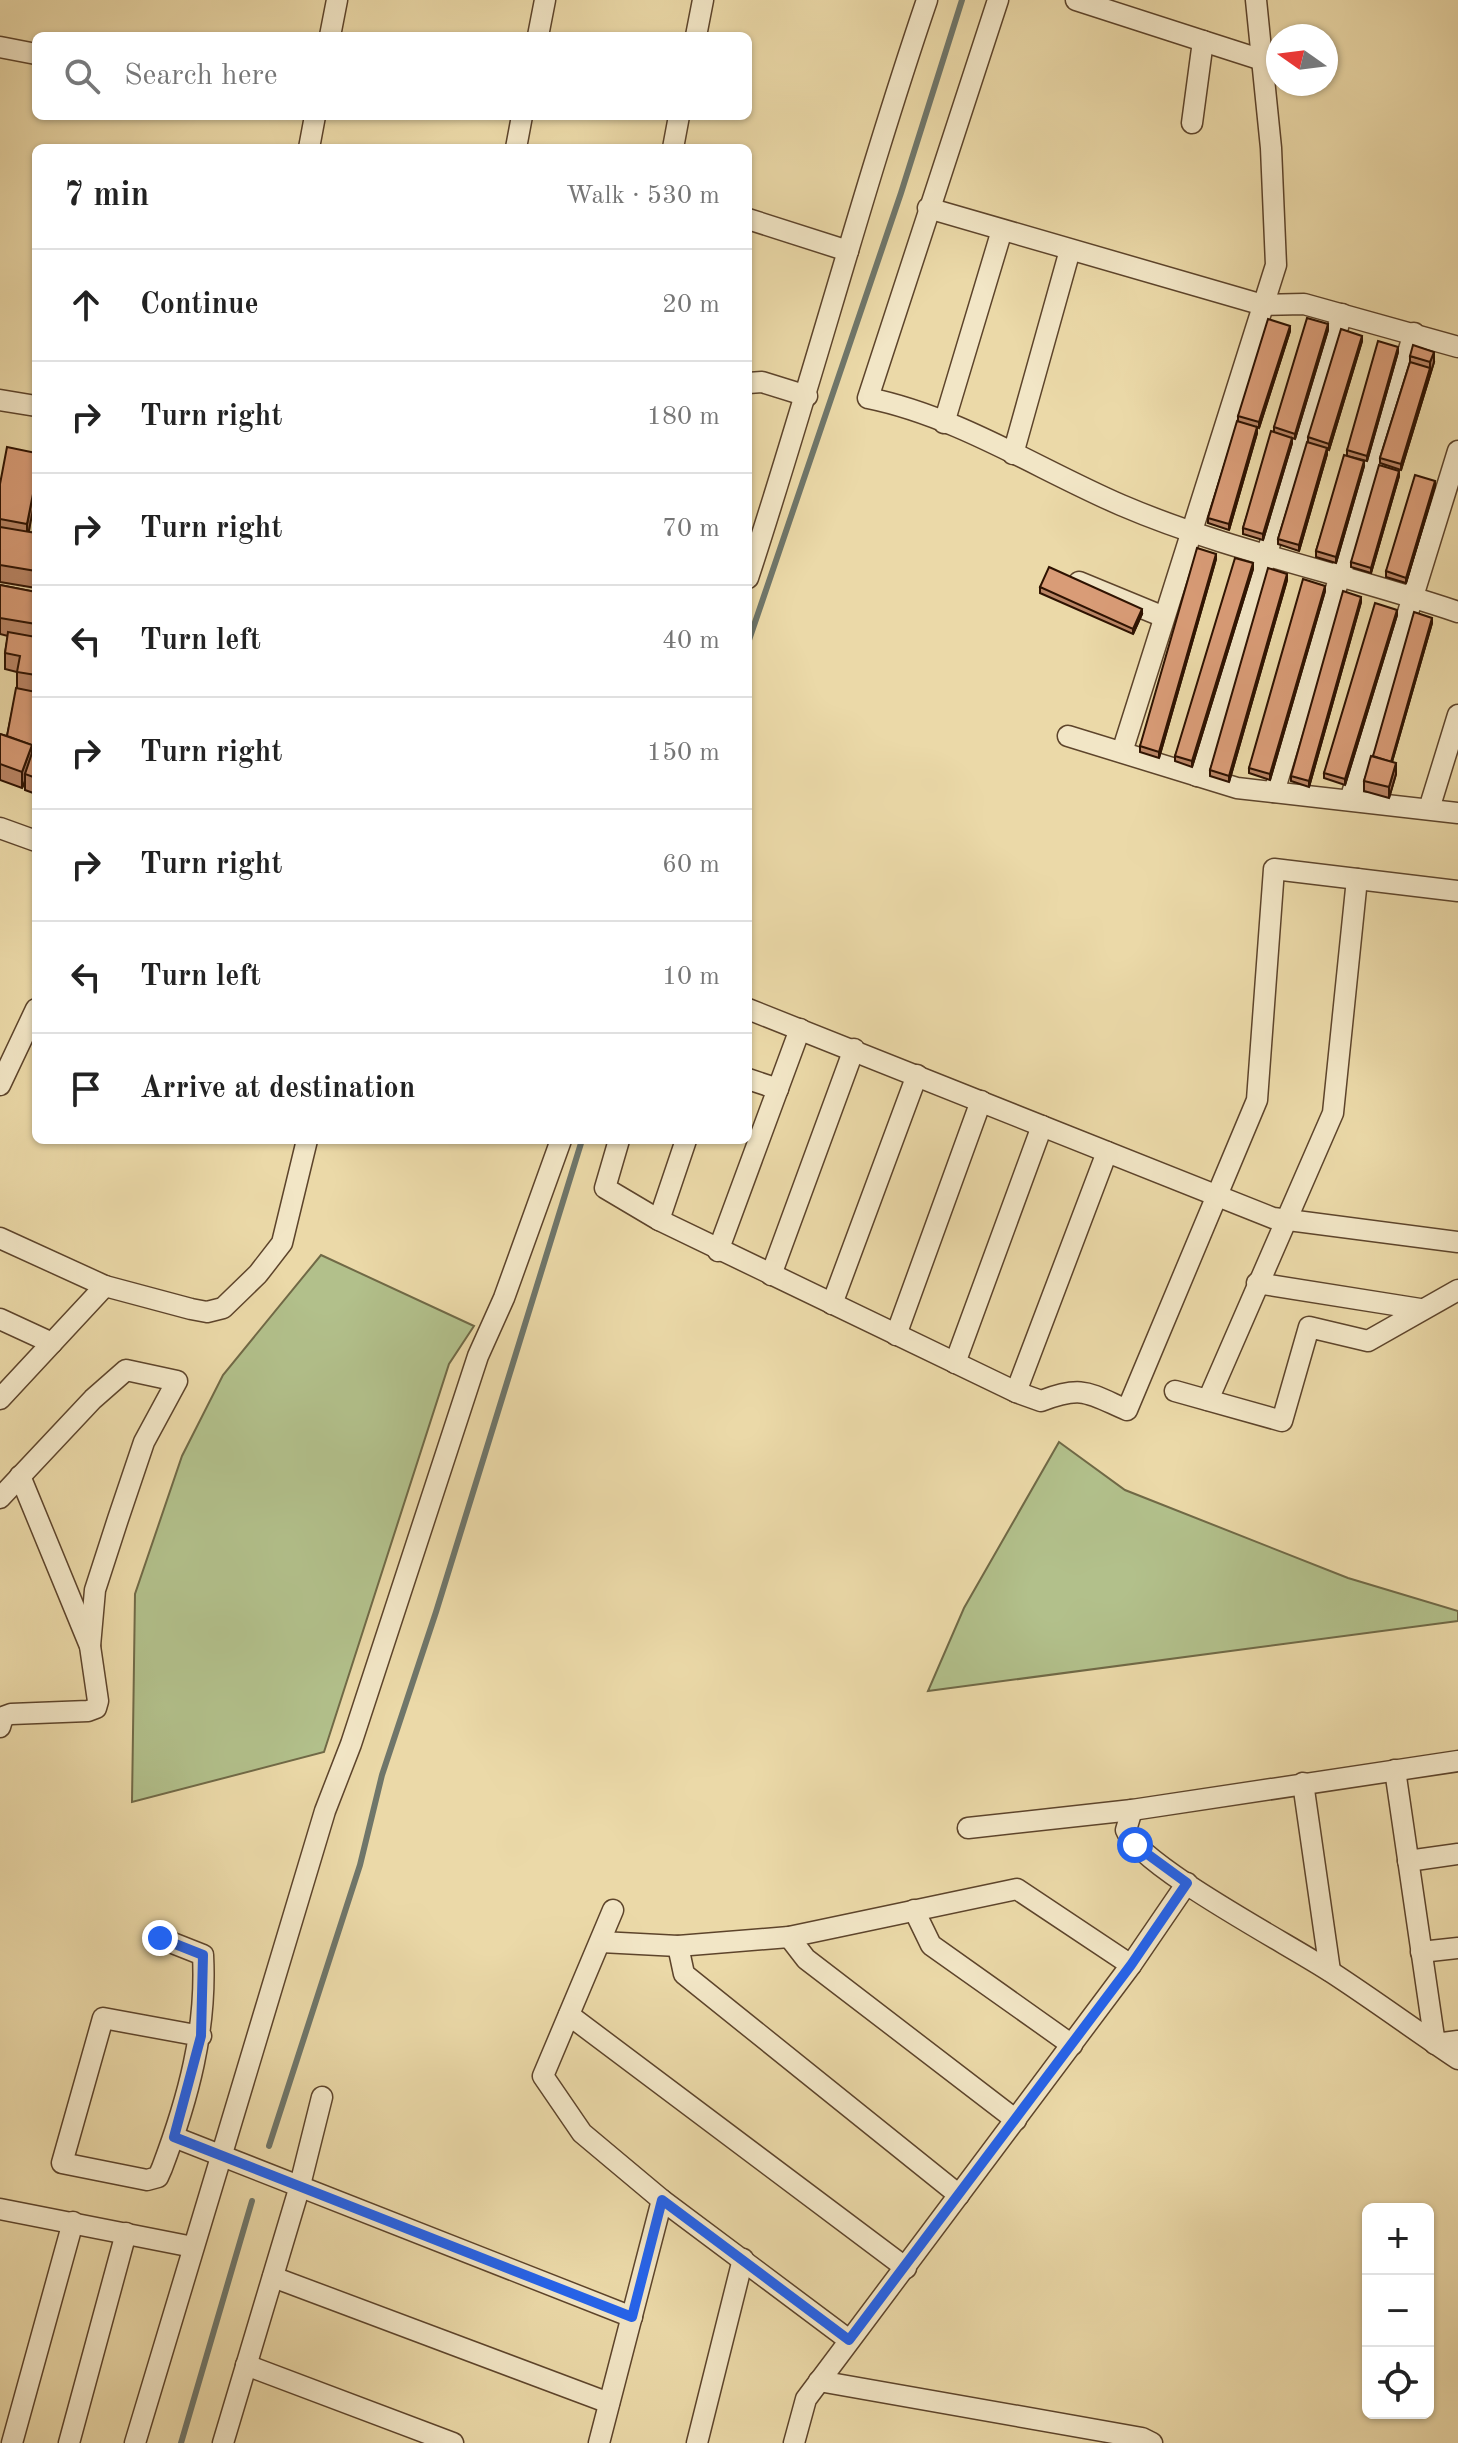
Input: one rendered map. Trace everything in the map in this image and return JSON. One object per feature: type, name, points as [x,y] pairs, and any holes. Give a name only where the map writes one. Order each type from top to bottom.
[{"type":"street","points":[[331,32],[337,0]]},
{"type":"street","points":[[539,32],[545,0]]},
{"type":"street","points":[[697,32],[703,0]]},
{"type":"street","points":[[752,566],[927,0]]},
{"type":"street","points":[[998,0],[868,398],[891,403],[944,423],[1122,506],[1458,612]]},
{"type":"street","points":[[1076,0],[1259,59]]},
{"type":"street","points":[[1122,752],[1276,265],[1271,148],[1259,59],[1256,0]]},
{"type":"street","points":[[1192,123],[1203,41]]},
{"type":"street","points":[[0,47],[32,53]]},
{"type":"street","points":[[310,144],[314,120]]},
{"type":"street","points":[[517,144],[521,120]]},
{"type":"street","points":[[674,144],[678,120]]},
{"type":"street","points":[[928,208],[1263,305],[1295,303],[1458,347]]},
{"type":"street","points":[[752,220],[848,251]]},
{"type":"street","points":[[944,423],[1002,230]]},
{"type":"street","points":[[1013,454],[1070,250]]},
{"type":"street","points":[[1197,776],[1342,314]]},
{"type":"street","points":[[1274,792],[1414,333]]},
{"type":"street","points":[[752,383],[762,382],[807,396]]},
{"type":"street","points":[[0,400],[32,405]]},
{"type":"street","points":[[1350,800],[1458,451]]},
{"type":"street","points":[[1069,577],[1164,617]]},
{"type":"street","points":[[1429,809],[1458,715]]},
{"type":"street","points":[[1068,736],[1237,788],[1458,813]]},
{"type":"street","points":[[0,828],[32,840]]},
{"type":"street","points":[[618,1144],[605,1188],[718,1251],[1016,1392],[1041,1401],[1069,1390],[1079,1390],[1127,1410],[1257,1100],[1274,869],[1458,891]]},
{"type":"street","points":[[1208,1400],[1333,1113],[1357,879]]},
{"type":"street","points":[[752,1011],[1215,1196],[1288,1220],[1458,1242]]},
{"type":"street","points":[[0,1085],[32,1017]]},
{"type":"street","points":[[718,1251],[800,1029]]},
{"type":"street","points":[[771,1275],[854,1049]]},
{"type":"street","points":[[832,1304],[917,1075]]},
{"type":"street","points":[[752,1080],[778,1089]]},
{"type":"street","points":[[896,1335],[981,1101]]},
{"type":"street","points":[[955,1363],[1042,1126]]},
{"type":"street","points":[[0,1238],[105,1286],[207,1312],[223,1308],[258,1274],[282,1243],[306,1144]]},
{"type":"street","points":[[135,2443],[325,1811],[351,1744],[478,1356],[514,1271],[560,1144]]},
{"type":"street","points":[[659,1220],[685,1144]]},
{"type":"street","points":[[1016,1392],[1107,1152]]},
{"type":"street","points":[[1257,1283],[1420,1309]]},
{"type":"street","points":[[0,1399],[105,1286]]},
{"type":"street","points":[[1175,1391],[1282,1421],[1309,1327],[1368,1341],[1458,1290]]},
{"type":"street","points":[[0,1319],[52,1343]]},
{"type":"street","points":[[0,1498],[126,1370],[140,1370],[177,1381],[144,1442],[95,1590],[90,1646],[98,1701],[96,1708],[42,1715],[11,1714],[3,1717],[0,1727]]},
{"type":"street","points":[[20,1476],[90,1646]]},
{"type":"street","points":[[968,1828],[1132,1810],[1458,1761]]},
{"type":"street","points":[[1395,1770],[1435,2044]]},
{"type":"street","points":[[1303,1783],[1330,1971]]},
{"type":"street","points":[[1132,1810],[1126,1830],[1129,1839],[1187,1883],[1330,1971],[1458,2059]]},
{"type":"street","points":[[1408,1861],[1458,1854]]},
{"type":"street","points":[[794,2443],[806,2399],[1072,2045],[1187,1883]]},
{"type":"street","points":[[601,1942],[678,1946],[789,1937],[1017,1889],[1131,1965]]},
{"type":"street","points":[[613,1910],[543,2076],[582,2133],[662,2200],[849,2340]]},
{"type":"street","points":[[914,1910],[931,1945],[1072,2045]]},
{"type":"street","points":[[789,1937],[806,1959],[1016,2120]]},
{"type":"street","points":[[160,1938],[203,1955],[201,2036],[174,2137],[158,2177],[147,2180],[62,2163],[103,2018],[201,2036]]},
{"type":"street","points":[[678,1946],[684,1974],[959,2195]]},
{"type":"street","points":[[1421,1952],[1458,1948]]},
{"type":"street","points":[[569,2015],[906,2268]]},
{"type":"street","points":[[1435,2044],[1458,2041]]},
{"type":"street","points":[[223,2443],[299,2189],[322,2097]]},
{"type":"street","points":[[174,2137],[220,2153],[299,2189],[632,2317]]},
{"type":"street","points":[[599,2443],[662,2200]]},
{"type":"street","points":[[1,2213],[73,2222],[193,2247]]},
{"type":"street","points":[[12,2443],[73,2222]]},
{"type":"street","points":[[69,2443],[126,2233]]},
{"type":"street","points":[[697,2443],[743,2259]]},
{"type":"street","points":[[273,2277],[609,2403]]},
{"type":"street","points":[[246,2365],[453,2443]]},
{"type":"street","points":[[819,2381],[1142,2438],[1152,2443]]},
{"type":"green space","points":[[321,1255],[474,1326],[449,1364],[324,1752],[132,1802],[135,1594],[182,1456],[223,1375]]},
{"type":"green space","points":[[1059,1442],[1125,1490],[1348,1578],[1458,1611],[1458,1621],[928,1691],[964,1608]]},
{"type":"building","points":[[1307,318],[1328,324],[1295,434],[1274,427]]},
{"type":"building","points":[[1268,319],[1290,326],[1259,422],[1238,416]]},
{"type":"building","points":[[1341,329],[1362,336],[1329,444],[1308,437]]},
{"type":"building","points":[[1378,341],[1398,347],[1367,456],[1347,450]]},
{"type":"building","points":[[1413,345],[1434,352],[1430,362],[1410,356]]},
{"type":"building","points":[[1410,362],[1430,368],[1401,464],[1380,458]]},
{"type":"building","points":[[1237,421],[1257,427],[1229,524],[1208,518]]},
{"type":"building","points":[[1271,431],[1292,438],[1263,534],[1243,528]]},
{"type":"building","points":[[1307,442],[1327,448],[1299,545],[1278,539]]},
{"type":"building","points":[[7,447],[32,452],[32,499],[27,524],[0,519],[0,484]]},
{"type":"building","points":[[1344,455],[1364,461],[1336,557],[1316,551]]},
{"type":"building","points":[[1379,465],[1399,471],[1371,568],[1351,562]]},
{"type":"building","points":[[1415,475],[1435,481],[1406,578],[1386,571]]},
{"type":"building","points":[[0,527],[32,532],[32,570],[0,565]]},
{"type":"building","points":[[1197,548],[1216,554],[1159,752],[1140,746]]},
{"type":"building","points":[[1235,558],[1253,563],[1192,761],[1175,756]]},
{"type":"building","points":[[1049,567],[1142,609],[1133,629],[1040,587]]},
{"type":"building","points":[[1268,568],[1287,574],[1229,776],[1210,770]]},
{"type":"building","points":[[1303,579],[1325,586],[1270,774],[1249,768]]},
{"type":"building","points":[[0,585],[32,591],[32,623],[0,618]]},
{"type":"building","points":[[1343,591],[1361,597],[1309,781],[1291,776]]},
{"type":"building","points":[[1375,603],[1397,610],[1345,779],[1324,773]]},
{"type":"building","points":[[1414,612],[1432,618],[1391,762],[1373,756]]},
{"type":"building","points":[[8,632],[32,636],[32,674],[17,672],[20,656],[5,653]]},
{"type":"building","points":[[16,688],[32,691],[32,745],[7,736]]},
{"type":"building","points":[[0,734],[32,745],[22,772],[0,764]]},
{"type":"building","points":[[32,753],[32,777],[25,774]]},
{"type":"building","points":[[1371,756],[1396,763],[1389,787],[1364,781]]},
{"type":"waterway","points":[[752,631],[901,193],[962,0]]},
{"type":"waterway","points":[[269,2146],[360,1865],[382,1775],[436,1612],[581,1144]]},
{"type":"waterway","points":[[181,2443],[252,2201]]},
{"type":"route","points":[[160,1938],[197,1951],[203,1955],[204,1967],[201,2036],[174,2137],[220,2153],[299,2189],[632,2317],[662,2200],[849,2340],[1131,1965],[1187,1883],[1135,1845]]}]
